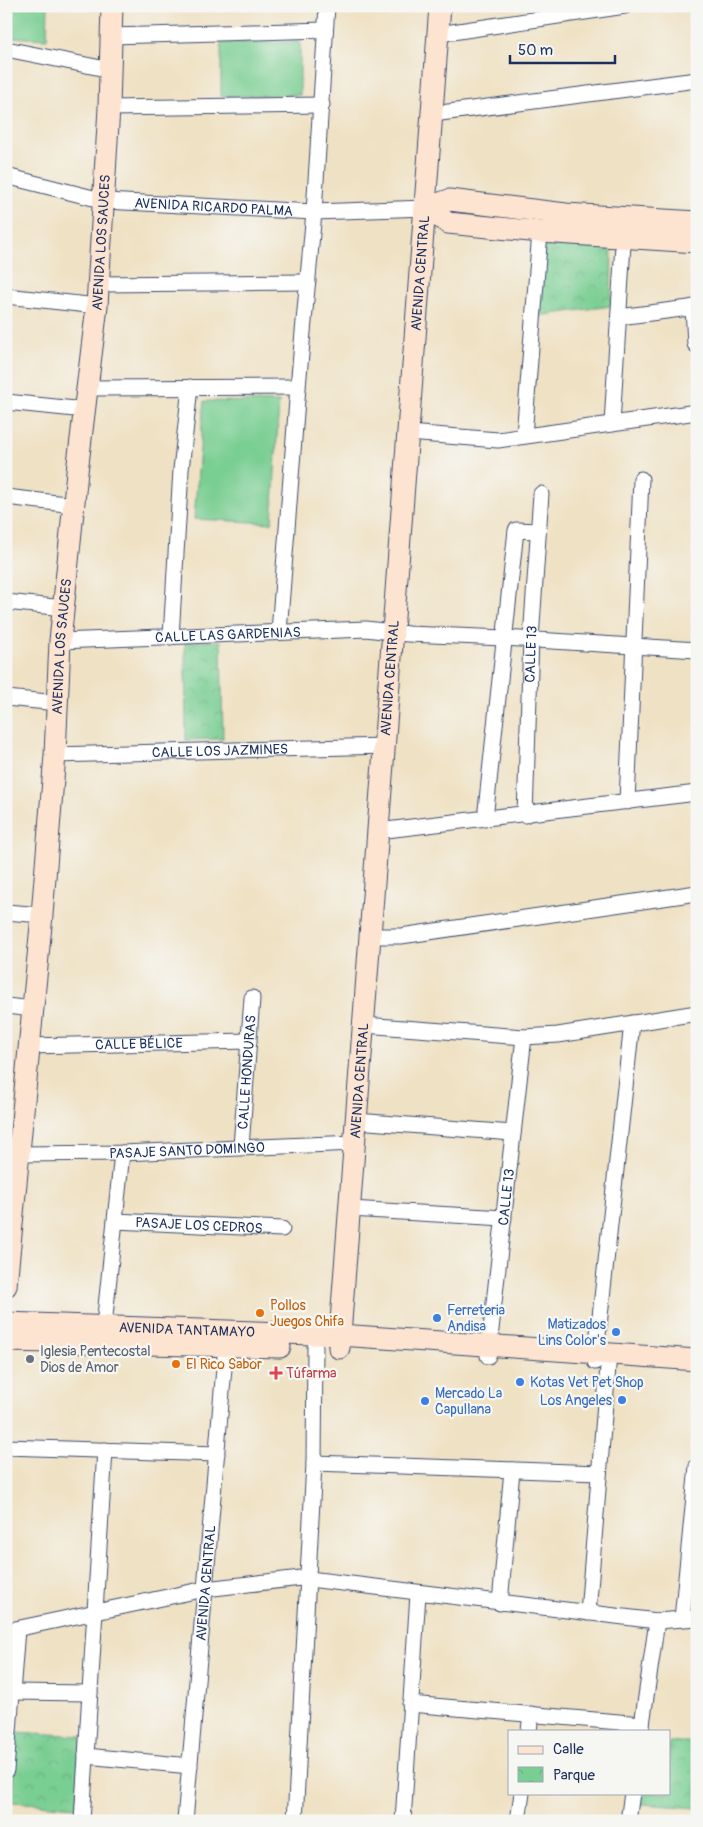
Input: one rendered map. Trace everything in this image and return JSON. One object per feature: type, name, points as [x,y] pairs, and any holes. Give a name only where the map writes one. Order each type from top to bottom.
[{"type":"street","name":"AVENIDA LOS SAUCES","points":[[6,1286],[10,1209],[19,1154],[42,915],[55,755],[60,641],[99,284],[105,201],[112,6]]},
{"type":"street","points":[[279,632],[314,212],[327,6]]},
{"type":"street","name":"AVENIDA CENTRAL","points":[[340,1341],[440,6]]},
{"type":"street","points":[[439,34],[625,6]]},
{"type":"street","points":[[111,36],[325,30]]},
{"type":"street","points":[[6,49],[111,70]]},
{"type":"street","points":[[433,114],[697,80]]},
{"type":"street","points":[[109,108],[322,106]]},
{"type":"street","name":"AVENIDA RICARDO PALMA","points":[[6,176],[105,201],[314,212],[426,208],[449,200],[566,214],[697,242]]},
{"type":"street","name":"AVENIDA RICARDO PALMA","points":[[426,208],[448,223],[540,232],[697,222]]},
{"type":"street","points":[[612,424],[624,227]]},
{"type":"street","points":[[524,436],[540,232]]},
{"type":"street","points":[[99,284],[308,282]]},
{"type":"street","points":[[6,296],[97,306]]},
{"type":"street","points":[[619,317],[695,307],[695,344],[697,346]]},
{"type":"street","points":[[171,637],[181,470],[190,387]]},
{"type":"street","points":[[87,388],[298,387]]},
{"type":"street","points":[[6,402],[85,410]]},
{"type":"street","points":[[408,433],[498,440],[697,412]]},
{"type":"street","points":[[627,802],[642,478]]},
{"type":"street","name":"CALLE 13","points":[[525,815],[531,640],[541,494]]},
{"type":"street","points":[[6,497],[74,504]]},
{"type":"street","name":"CALLE 13","points":[[485,819],[516,530],[538,530]]},
{"type":"street","points":[[6,602],[64,608]]},
{"type":"street","name":"CALLE LAS GARDENIAS","points":[[60,641],[366,629],[408,634],[697,650]]},
{"type":"street","points":[[6,698],[58,703]]},
{"type":"street","name":"CALLE LOS JAZMINES","points":[[55,755],[385,746]]},
{"type":"street","points":[[378,831],[525,815],[697,793]]},
{"type":"street","points":[[370,936],[401,936],[697,893]]},
{"type":"street","points":[[6,912],[42,915]]},
{"type":"street","name":"CALLE HONDURAS","points":[[241,1148],[252,998]]},
{"type":"street","points":[[6,1006],[33,1009]]},
{"type":"street","points":[[364,1025],[524,1037],[558,1035],[697,1012]]},
{"type":"street","points":[[588,1613],[600,1473],[604,1276],[632,1023]]},
{"type":"street","name":"CALLE 13","points":[[489,1351],[524,1037]]},
{"type":"street","name":"CALLE BÉLICE","points":[[29,1046],[249,1041]]},
{"type":"street","points":[[356,1121],[513,1133]]},
{"type":"street","name":"PASAJE SANTO DOMINGO","points":[[19,1154],[122,1153],[354,1143]]},
{"type":"street","points":[[104,1326],[122,1153]]},
{"type":"street","points":[[350,1209],[504,1218]]},
{"type":"street","name":"PASAJE LOS CEDROS","points":[[114,1221],[282,1229]]},
{"type":"street","name":"AVENIDA TANTAMAYO","points":[[6,1323],[104,1326],[602,1358],[697,1360]]},
{"type":"street","name":"AVENIDA TANTAMAYO","points":[[6,1342],[315,1347],[340,1341]]},
{"type":"street","name":"AVENIDA CENTRAL","points":[[186,1821],[226,1346]]},
{"type":"street","points":[[295,1821],[314,1464],[315,1347]]},
{"type":"street","name":"AVENIDA TANTAMAYO","points":[[602,1358],[697,1371]]},
{"type":"street","points":[[6,1447],[217,1454]]},
{"type":"street","points":[[82,1821],[105,1450]]},
{"type":"street","points":[[314,1464],[600,1473]]},
{"type":"street","points":[[6,1770],[12,1692],[12,1630],[205,1589],[301,1578],[418,1594],[657,1621],[689,1619],[697,1466]]},
{"type":"street","points":[[500,1603],[512,1470]]},
{"type":"street","points":[[403,1821],[418,1594]]},
{"type":"street","points":[[410,1704],[532,1714],[642,1727],[657,1621]]},
{"type":"street","points":[[12,1692],[90,1693]]},
{"type":"street","points":[[529,1730],[532,1714]]},
{"type":"street","points":[[86,1756],[190,1766]]},
{"type":"street","points":[[518,1821],[522,1794]]},
{"type":"street","points":[[628,1821],[632,1794]]},
{"type":"green space","points":[[7,6],[48,6],[47,39],[6,37]]},
{"type":"green space","points":[[300,42],[300,95],[221,96],[221,43]]},
{"type":"green space","points":[[612,242],[611,306],[537,316],[544,245]]},
{"type":"green space","points":[[204,401],[279,402],[272,523],[194,519]]},
{"type":"green space","points":[[221,641],[223,739],[186,740],[185,642]]},
{"type":"green space","points":[[16,1732],[82,1736],[77,1807],[12,1802]]},
{"type":"green space","points":[[670,1742],[697,1742],[697,1808],[642,1804],[643,1794],[670,1794]]},
{"type":"place","name":"Pollos Juegos Chifa","points":[[260,1313]]},
{"type":"place","name":"Ferreteria Andisa","points":[[437,1318]]},
{"type":"place","name":"Matizados Lins Color's","points":[[616,1332]]},
{"type":"place","name":"Iglesia Pentecostal Dios de Amor","points":[[30,1359]]},
{"type":"place","name":"El Rico Sabor","points":[[176,1364]]},
{"type":"place","name":"Túfarma","points":[[276,1373]]},
{"type":"place","name":"Kotas Vet Pet Shop","points":[[520,1382]]},
{"type":"place","name":"Los Angeles","points":[[622,1400]]},
{"type":"place","name":"Mercado La Capullana","points":[[425,1401]]}]
